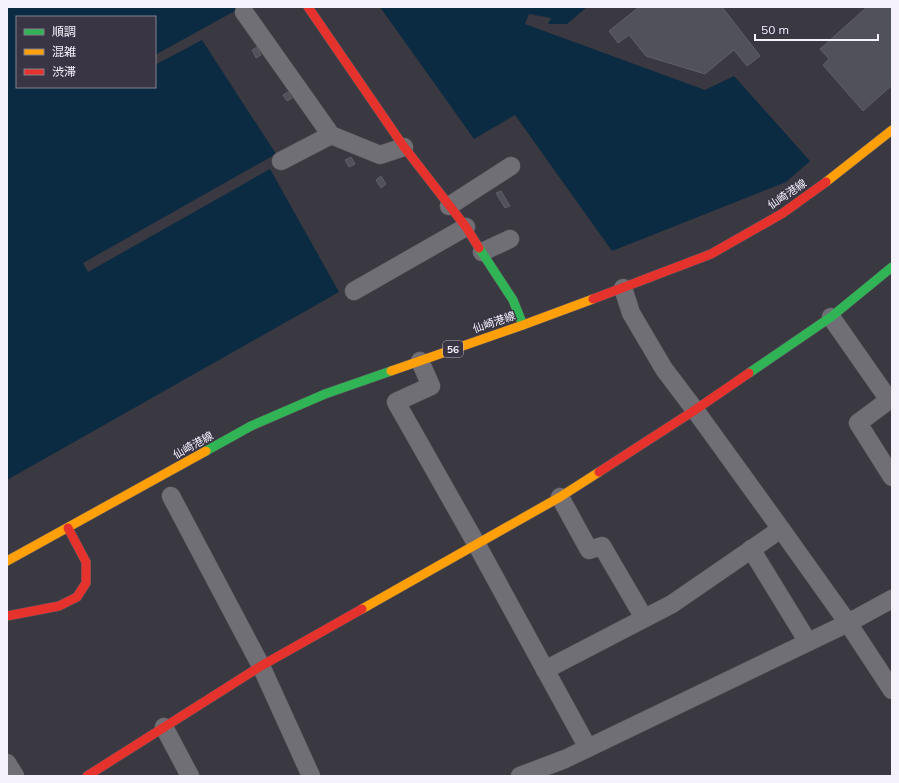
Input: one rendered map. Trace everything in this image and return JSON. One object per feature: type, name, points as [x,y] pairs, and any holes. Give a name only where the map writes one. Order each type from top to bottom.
[{"type":"street","points":[[308,7],[404,147],[466,227],[514,300],[523,325]]},
{"type":"street","points":[[244,12],[331,135],[380,154],[404,147]]},
{"type":"street","name":"仙崎港線","points":[[7,561],[251,426],[325,394],[523,325],[711,254],[783,213],[846,167],[892,130]]},
{"type":"street","points":[[281,161],[331,135]]},
{"type":"street","points":[[449,206],[511,166]]},
{"type":"street","points":[[354,291],[466,227]]},
{"type":"street","points":[[482,252],[510,239]]},
{"type":"street","points":[[87,776],[261,666],[560,497],[695,410],[831,317],[892,267]]},
{"type":"street","points":[[623,288],[630,313],[664,369],[848,623],[892,690]]},
{"type":"street","points":[[831,317],[890,401],[858,423],[892,477]]},
{"type":"street","points":[[420,361],[431,386],[396,402],[477,545],[588,748]]},
{"type":"street","points":[[171,496],[261,666],[311,776]]},
{"type":"street","points":[[560,497],[589,550],[602,546],[644,618]]},
{"type":"street","points":[[7,616],[59,606],[77,597],[86,583],[86,562],[68,528]]},
{"type":"street","points":[[545,670],[672,604],[781,529]]},
{"type":"street","points":[[751,549],[808,642]]},
{"type":"street","points":[[520,776],[565,759],[848,623],[892,599]]},
{"type":"street","points":[[164,727],[190,776]]},
{"type":"street","points":[[7,763],[15,776]]},
{"type":"water","points":[[7,7],[242,7],[156,54],[156,16],[16,16],[16,88],[156,88],[156,64],[202,40],[276,154],[83,263],[88,272],[270,169],[339,292],[7,480]]},
{"type":"water","points":[[380,7],[587,7],[567,24],[548,24],[551,18],[529,14],[525,24],[705,90],[734,76],[810,161],[786,182],[612,251],[515,115],[474,139]]},
{"type":"building","points":[[639,7],[722,7],[760,56],[747,66],[734,50],[705,74],[646,56],[629,35],[618,43],[609,31]]},
{"type":"building","points":[[867,7],[892,7],[892,85],[863,111],[823,65],[829,59],[820,49]]},
{"type":"building","points":[[257,47],[261,55],[256,58],[252,50]]},
{"type":"building","points":[[288,92],[292,98],[287,101],[283,95]]},
{"type":"building","points":[[351,157],[355,164],[349,167],[345,160]]},
{"type":"building","points":[[381,176],[386,184],[381,188],[376,180]]},
{"type":"building","points":[[501,191],[510,206],[505,208],[496,193]]},
{"type":"traffic: fast","points":[[479,248],[513,300],[523,325]]},
{"type":"traffic: fast","points":[[749,373],[831,317],[892,267]]},
{"type":"traffic: fast","points":[[206,451],[251,426],[325,394],[391,371]]},
{"type":"traffic: slow","points":[[826,182],[892,130]]},
{"type":"traffic: slow","points":[[391,371],[593,299]]},
{"type":"traffic: slow","points":[[7,561],[206,451]]},
{"type":"traffic: slow","points":[[362,609],[560,497],[599,472]]},
{"type":"traffic: jam","points":[[308,7],[404,147],[466,227],[479,248]]},
{"type":"traffic: jam","points":[[593,299],[711,254],[783,213],[826,182]]},
{"type":"traffic: jam","points":[[599,472],[749,373]]},
{"type":"traffic: jam","points":[[7,616],[59,606],[77,597],[86,583],[86,562],[68,528]]},
{"type":"traffic: jam","points":[[87,776],[261,666],[362,609]]}]
